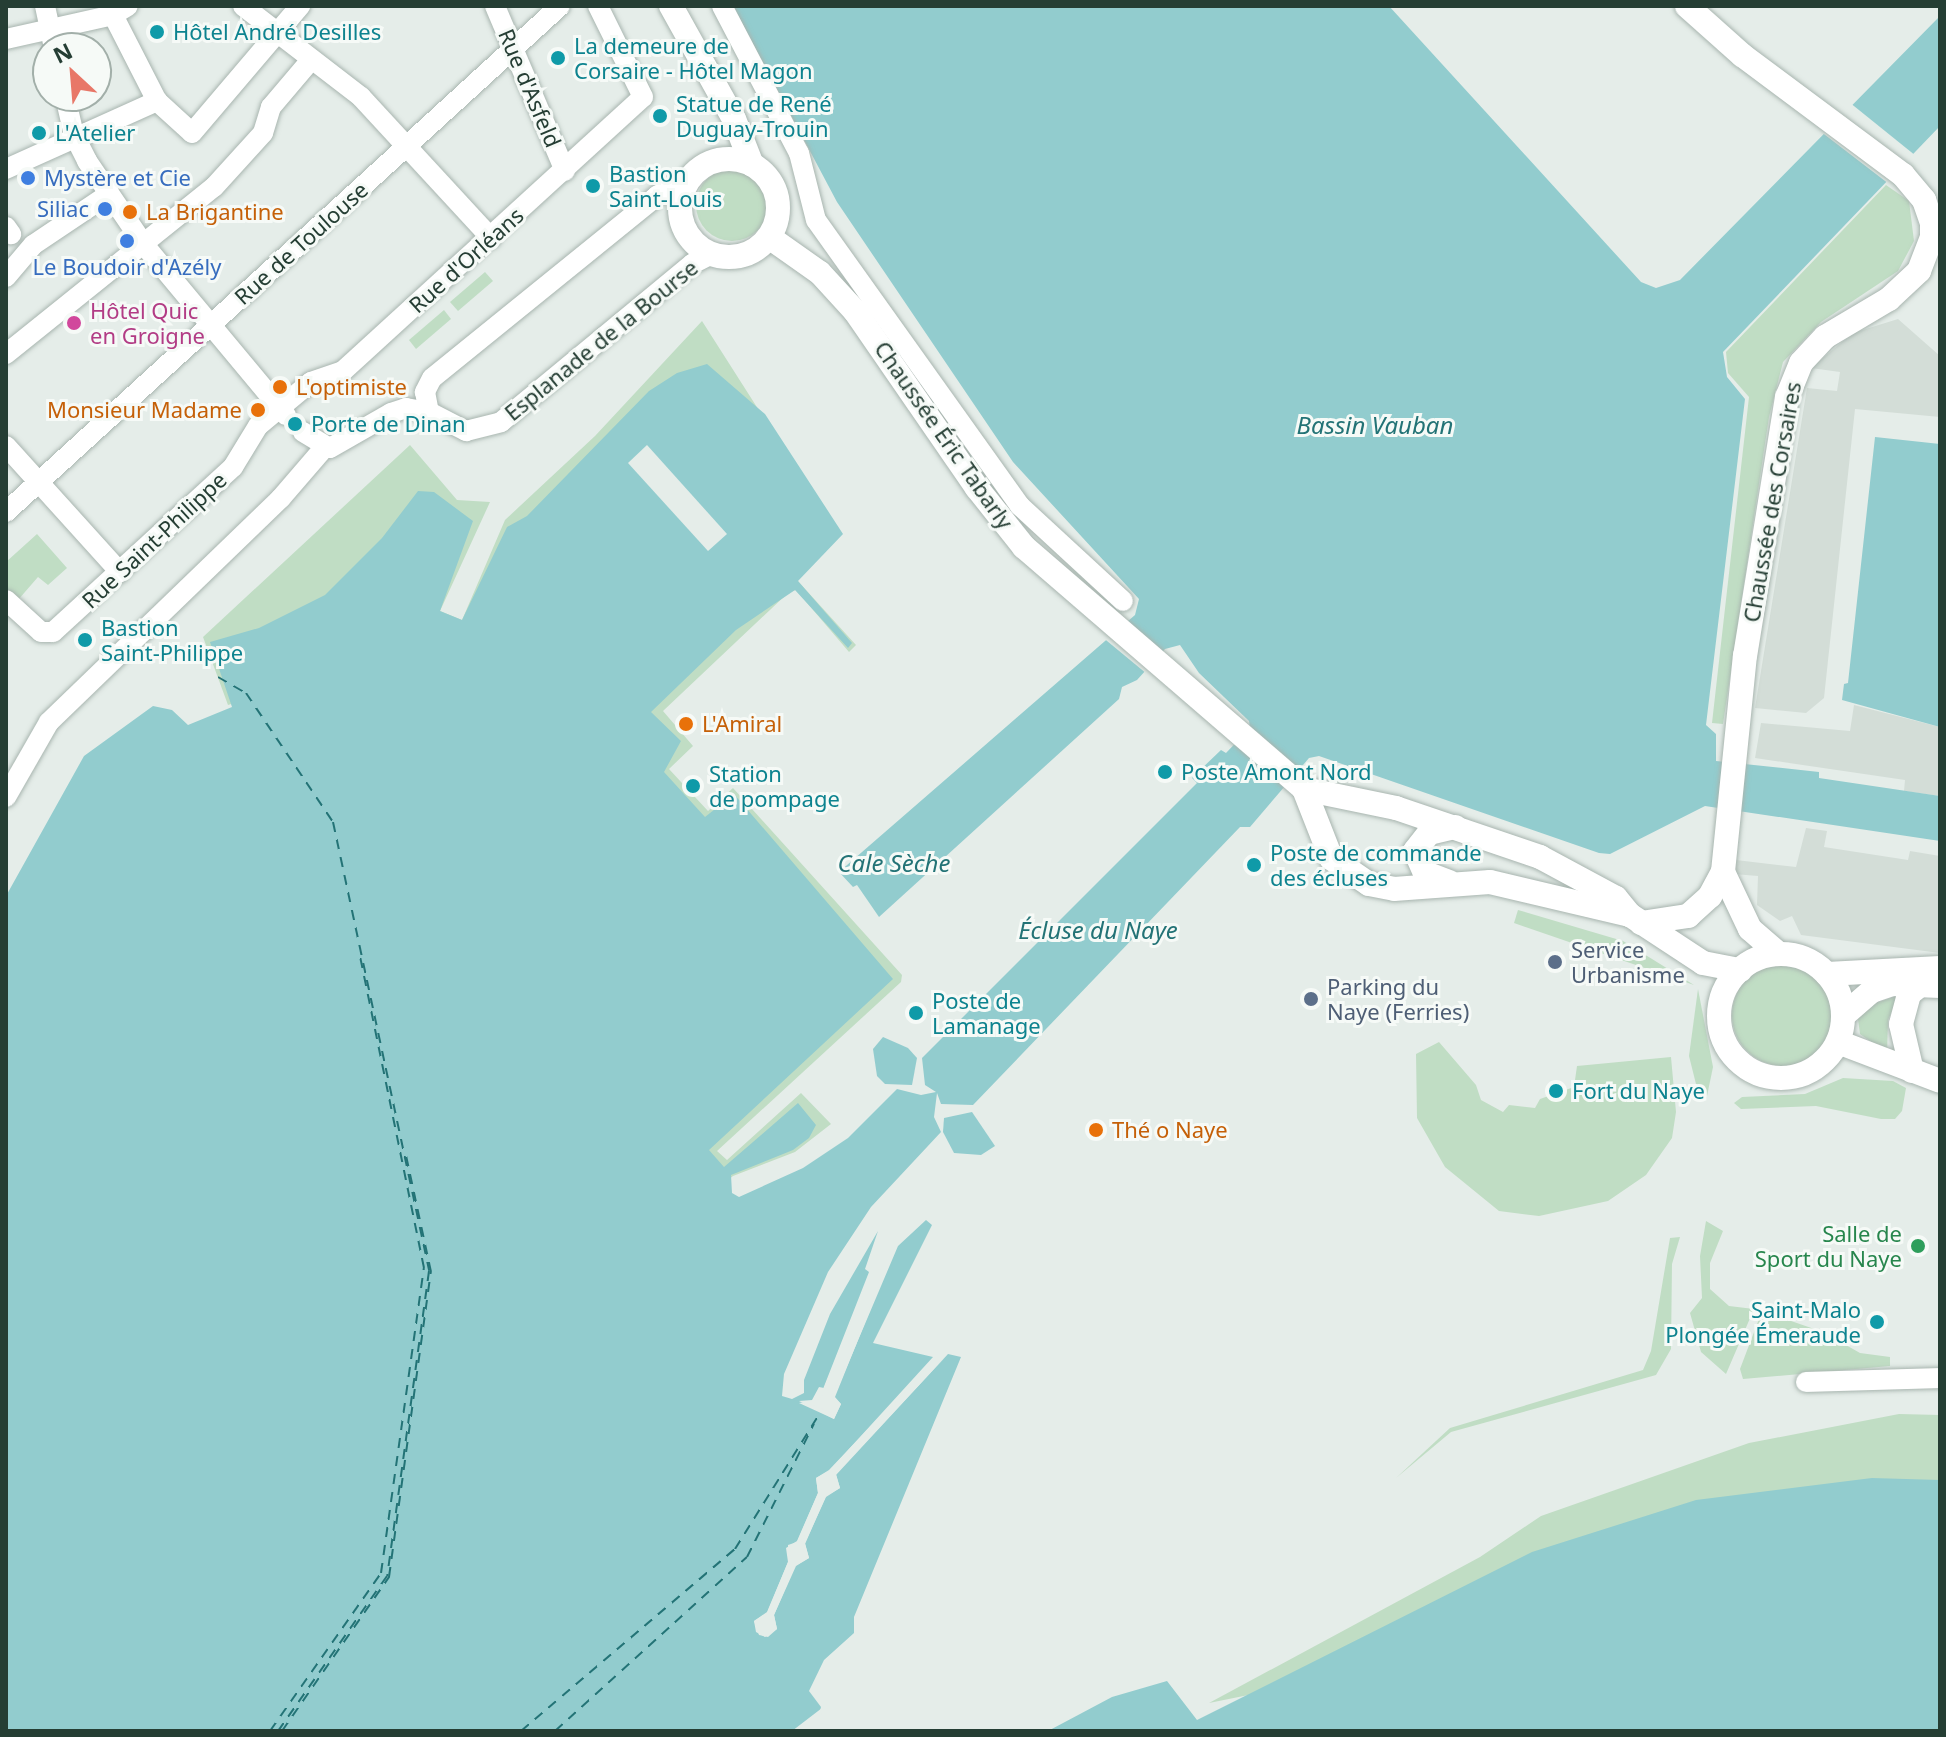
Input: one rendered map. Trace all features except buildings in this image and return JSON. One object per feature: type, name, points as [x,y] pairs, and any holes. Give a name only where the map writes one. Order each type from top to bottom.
[{"type":"main road","points":[[671,6],[737,129],[752,165],[770,182],[776,197],[776,222],[769,237],[744,255],[712,254],[690,238],[681,218],[682,196],[692,177],[717,161],[737,129]]},
{"type":"main road","name":"Chaussée des Corsaires","points":[[1687,6],[1821,115],[1903,175],[1929,210],[1932,237],[1927,256],[1889,299],[1825,337],[1801,363],[1790,386],[1745,655],[1724,866]]},
{"type":"main road","points":[[717,161],[752,165]]},
{"type":"main road","name":"Chaussée Éric Tabarly","points":[[769,237],[820,273],[855,311],[1001,520],[1109,625],[1314,800],[1331,858],[1369,884],[1394,889],[1450,883],[1522,886],[1636,919]]},
{"type":"main road","name":"Chaussée Éric Tabarly","points":[[1314,800],[1396,808],[1572,871],[1616,898],[1636,919],[1703,963],[1744,967]]},
{"type":"main road","points":[[1450,883],[1425,873],[1415,851],[1421,838],[1455,827]]},
{"type":"main road","points":[[1636,919],[1688,916],[1710,896],[1724,866]]},
{"type":"main road","points":[[1724,866],[1750,929],[1779,954],[1805,959],[1827,974],[1844,1015],[1838,1042],[1828,1058],[1804,1073],[1777,1078],[1759,1074],[1743,1065],[1726,1043],[1719,1017],[1722,998],[1744,967],[1750,929]]},
{"type":"main road","points":[[1744,967],[1779,954]]},
{"type":"main road","name":"Chaussée Éric Tabarly","points":[[1703,963],[1722,998]]},
{"type":"main road","points":[[1827,974],[1940,968]]},
{"type":"main road","points":[[1844,1015],[1872,991],[1892,984],[1930,986]]},
{"type":"main road","points":[[1912,1071],[1901,1024],[1909,994],[1930,986]]},
{"type":"main road","points":[[1838,1042],[1940,1081]]},
{"type":"street","points":[[45,6],[51,32]]},
{"type":"street","points":[[243,6],[310,61],[339,72],[491,238]]},
{"type":"street","points":[[67,32],[121,11],[157,101],[192,133],[300,6]]},
{"type":"street","name":"Rue d'Asfeld","points":[[495,6],[565,171]]},
{"type":"street","name":"Rue de Toulouse","points":[[6,512],[560,6]]},
{"type":"street","name":"Rue d'Orléans","points":[[283,411],[311,382],[343,371],[643,97],[598,6]]},
{"type":"street","points":[[722,6],[799,153],[816,220],[990,467],[1050,538],[1123,601]]},
{"type":"street","points":[[6,39],[32,38]]},
{"type":"street","points":[[6,354],[145,246],[222,179],[263,133],[271,107],[310,61]]},
{"type":"street","points":[[14,165],[74,135],[157,101]]},
{"type":"street","points":[[69,112],[74,135],[145,246],[283,411]]},
{"type":"street","points":[[6,797],[49,722],[281,498],[324,448],[391,413],[406,408],[429,412],[425,392],[432,378],[657,196],[692,177]]},
{"type":"street","points":[[6,277],[14,239],[68,218],[109,194]]},
{"type":"street","name":"Esplanade de la Bourse","points":[[429,412],[466,431],[501,422],[692,264],[712,254]]},
{"type":"street","name":"Rue Saint-Philippe","points":[[6,600],[41,632],[53,632],[233,467],[258,426],[283,411]]},
{"type":"street","points":[[303,432],[324,448]]},
{"type":"street","points":[[6,446],[120,572]]},
{"type":"street","points":[[1806,1382],[1940,1378]]},
{"type":"shaded area","points":[[1898,319],[1940,356],[1940,417],[1855,409],[1824,698],[1806,713],[1755,708],[1807,388],[1837,391],[1840,372],[1811,368],[1853,333]]},
{"type":"shaded area","points":[[1854,705],[1940,727],[1940,796],[1904,791],[1905,780],[1755,758],[1761,723],[1850,731]]},
{"type":"shaded area","points":[[1806,828],[1827,831],[1824,847],[1908,860],[1910,851],[1940,856],[1940,953],[1801,935],[1792,916],[1780,921],[1757,905],[1758,876],[1734,874],[1736,860],[1796,867]]},
{"type":"green space","points":[[732,169],[752,175],[762,185],[768,205],[762,225],[752,235],[732,241],[712,235],[702,225],[696,205],[702,185],[712,175]]},
{"type":"green space","points":[[1886,185],[1909,201],[1914,241],[1898,271],[1821,322],[1783,362],[1769,417],[1723,724],[1712,723],[1749,397],[1728,373],[1726,352]]},
{"type":"green space","points":[[485,272],[493,281],[458,311],[450,302]]},
{"type":"green space","points":[[444,310],[451,319],[416,349],[409,340]]},
{"type":"green space","points":[[702,321],[837,533],[796,579],[856,645],[849,652],[796,590],[789,592],[663,711],[693,746],[669,769],[708,811],[733,788],[902,975],[901,982],[717,1151],[727,1160],[801,1093],[831,1124],[795,1152],[733,1176],[715,1190],[461,632],[228,705],[203,637],[410,445],[457,500],[490,502],[440,611],[462,620],[505,520],[595,436]]},
{"type":"green space","points":[[37,534],[67,568],[48,585],[38,577],[18,600],[6,590],[6,562]]},
{"type":"green space","points":[[1518,910],[1623,941],[1694,985],[1514,923]]},
{"type":"green space","points":[[1783,964],[1802,968],[1819,979],[1830,996],[1834,1015],[1830,1034],[1819,1051],[1802,1062],[1783,1066],[1764,1062],[1747,1051],[1736,1034],[1732,1015],[1736,996],[1747,979],[1764,968]]},
{"type":"green space","points":[[1698,989],[1713,1067],[1707,1096],[1697,1088],[1689,1056]]},
{"type":"green space","points":[[1899,995],[1888,1020],[1887,1053],[1860,1034],[1858,1019],[1870,1005]]},
{"type":"green space","points":[[1439,1042],[1476,1085],[1481,1100],[1503,1112],[1509,1105],[1535,1108],[1540,1099],[1574,1087],[1577,1066],[1671,1057],[1676,1112],[1672,1138],[1646,1175],[1608,1201],[1539,1216],[1499,1211],[1445,1167],[1417,1118],[1416,1054]]},
{"type":"green space","points":[[1843,1078],[1893,1081],[1906,1088],[1902,1111],[1895,1119],[1881,1119],[1816,1106],[1741,1109],[1734,1103],[1742,1097],[1805,1094]]},
{"type":"green space","points":[[1706,1221],[1723,1231],[1710,1263],[1710,1289],[1729,1306],[1754,1309],[1726,1374],[1701,1352],[1690,1313],[1702,1298],[1700,1256]]},
{"type":"green space","points":[[1680,1237],[1672,1264],[1671,1349],[1656,1375],[1451,1432],[1396,1478],[1450,1428],[1643,1370],[1651,1351],[1670,1238]]},
{"type":"green space","points":[[1762,1311],[1823,1332],[1860,1353],[1890,1357],[1890,1366],[1743,1379],[1740,1369]]},
{"type":"green space","points":[[1899,1414],[1940,1415],[1940,1731],[1288,1687],[1209,1703],[1480,1557],[1541,1516],[1749,1443]]},
{"type":"water","points":[[733,6],[1389,6],[1641,282],[1656,288],[1680,280],[1940,16],[1940,126],[1723,352],[1727,377],[1745,399],[1706,725],[1716,734],[1716,761],[1819,772],[1819,778],[1940,796],[1940,841],[1705,806],[1610,854],[1599,853],[1319,756],[1309,758],[1250,827],[1240,827],[973,1105],[941,1104],[937,1093],[934,1117],[941,1132],[871,1207],[828,1272],[784,1374],[782,1396],[792,1399],[804,1393],[804,1380],[830,1314],[878,1231],[865,1269],[869,1272],[823,1389],[812,1401],[799,1403],[834,1419],[841,1404],[834,1397],[898,1246],[926,1220],[932,1225],[873,1343],[933,1357],[829,1471],[816,1478],[818,1493],[797,1542],[788,1545],[788,1562],[767,1613],[754,1621],[756,1632],[765,1637],[777,1629],[774,1615],[796,1566],[809,1558],[805,1544],[826,1496],[840,1488],[836,1475],[948,1354],[961,1357],[854,1617],[854,1633],[824,1660],[809,1691],[821,1707],[816,1725],[829,1731],[6,1731],[6,896],[84,756],[153,706],[172,710],[188,725],[232,707],[210,642],[259,628],[325,595],[382,538],[418,491],[434,492],[473,521],[440,611],[462,620],[507,527],[527,516],[649,391],[677,373],[707,364],[765,414],[843,534],[798,581],[852,643],[848,648],[795,590],[736,630],[651,712],[681,741],[664,772],[705,817],[734,794],[893,979],[709,1150],[724,1167],[798,1103],[816,1125],[809,1138],[793,1150],[731,1175],[732,1193],[739,1197],[803,1168],[848,1138],[897,1089],[921,1095],[936,1092],[925,1085],[922,1058],[1197,783],[1192,778],[1221,750],[1226,753],[1250,728],[1249,721],[1199,673],[1180,645],[1165,649],[1137,680],[1122,687],[1119,699],[879,917],[857,885],[853,887],[839,872],[1135,615],[1139,599],[1013,462],[837,202]]},
{"type":"water","points":[[1875,437],[1940,444],[1940,727],[1842,700],[1844,684],[1848,683]]},
{"type":"water","points":[[883,1037],[908,1048],[917,1058],[912,1085],[885,1084],[877,1076],[873,1049]]},
{"type":"water","points":[[972,1112],[995,1146],[981,1155],[954,1153],[943,1132],[944,1118]]},
{"type":"water","points":[[1872,1478],[1940,1480],[1940,1731],[1048,1731],[1112,1697],[1167,1681],[1197,1720],[1532,1552],[1696,1500]]},
{"type":"pier","points":[[1849,102],[1916,156],[1889,184],[1820,131]]},
{"type":"pier","points":[[647,445],[727,534],[708,551],[628,463]]},
{"type":"pier","points":[[1121,621],[1163,657],[1147,674],[1101,636]]},
{"type":"pier","points":[[870,1272],[827,1390],[813,1405],[832,1413],[836,1406],[831,1396],[883,1278],[835,1397],[841,1404],[834,1419],[799,1401],[812,1400],[819,1387],[824,1388]]},
{"type":"pier","points":[[948,1354],[836,1474],[840,1488],[826,1497],[805,1543],[809,1558],[795,1566],[774,1615],[777,1629],[768,1637],[759,1635],[754,1621],[767,1612],[788,1562],[786,1548],[797,1541],[818,1493],[816,1478],[829,1470],[937,1356],[832,1473],[819,1480],[822,1494],[800,1544],[790,1550],[792,1563],[776,1601],[792,1564],[805,1557],[801,1543],[823,1494],[836,1488],[833,1472]]},
{"type":"pier","points":[[822,1708],[820,1723],[829,1725],[829,1731],[792,1731]]},
{"type":"ferry route","points":[[218,677],[246,693],[333,822],[429,1271],[387,1576],[278,1731]]},
{"type":"ferry route","points":[[270,1731],[381,1573],[424,1268],[359,952]]},
{"type":"ferry route","points":[[282,1731],[389,1577],[431,1272],[406,1155]]},
{"type":"ferry route","points":[[521,1731],[735,1549],[820,1413]]},
{"type":"ferry route","points":[[555,1731],[747,1557],[814,1424]]},
{"type":"place","name":"Hôtel André Desilles","points":[[157,32]]},
{"type":"place","name":"La demeure de Corsaire - Hôtel Magon","points":[[558,58]]},
{"type":"place","name":"Statue de René Duguay-Trouin","points":[[660,116]]},
{"type":"place","name":"L'Atelier","points":[[39,133]]},
{"type":"place","name":"Mystère et Cie","points":[[28,178]]},
{"type":"place","name":"Bastion Saint-Louis","points":[[593,186]]},
{"type":"place","name":"Siliac","points":[[105,209]]},
{"type":"place","name":"La Brigantine","points":[[130,212]]},
{"type":"place","name":"Le Boudoir d'Azély","points":[[127,241]]},
{"type":"place","name":"Hôtel Quic en Groigne","points":[[74,323]]},
{"type":"place","name":"L'optimiste","points":[[280,387]]},
{"type":"place","name":"Monsieur Madame","points":[[258,410]]},
{"type":"place","name":"Porte de Dinan","points":[[295,424]]},
{"type":"place","name":"Bastion Saint-Philippe","points":[[85,640]]},
{"type":"place","name":"L'Amiral","points":[[686,724]]},
{"type":"place","name":"Poste Amont Nord","points":[[1165,772]]},
{"type":"place","name":"Station de pompage","points":[[693,786]]},
{"type":"place","name":"Poste de commande des écluses","points":[[1254,865]]},
{"type":"place","name":"Service Urbanisme","points":[[1555,962]]},
{"type":"place","name":"Parking du Naye (Ferries)","points":[[1311,999]]},
{"type":"place","name":"Poste de Lamanage","points":[[916,1013]]},
{"type":"place","name":"Fort du Naye","points":[[1556,1091]]},
{"type":"place","name":"Thé o Naye","points":[[1096,1130]]},
{"type":"place","name":"Salle de Sport du Naye","points":[[1918,1246]]},
{"type":"place","name":"Saint-Malo Plongée Émeraude","points":[[1877,1322]]},
{"type":"water label","name":"Bassin Vauban","points":[[1375,425]]},
{"type":"water label","name":"Cale Sèche","points":[[894,863]]},
{"type":"water label","name":"Écluse du Naye","points":[[1098,930]]}]
